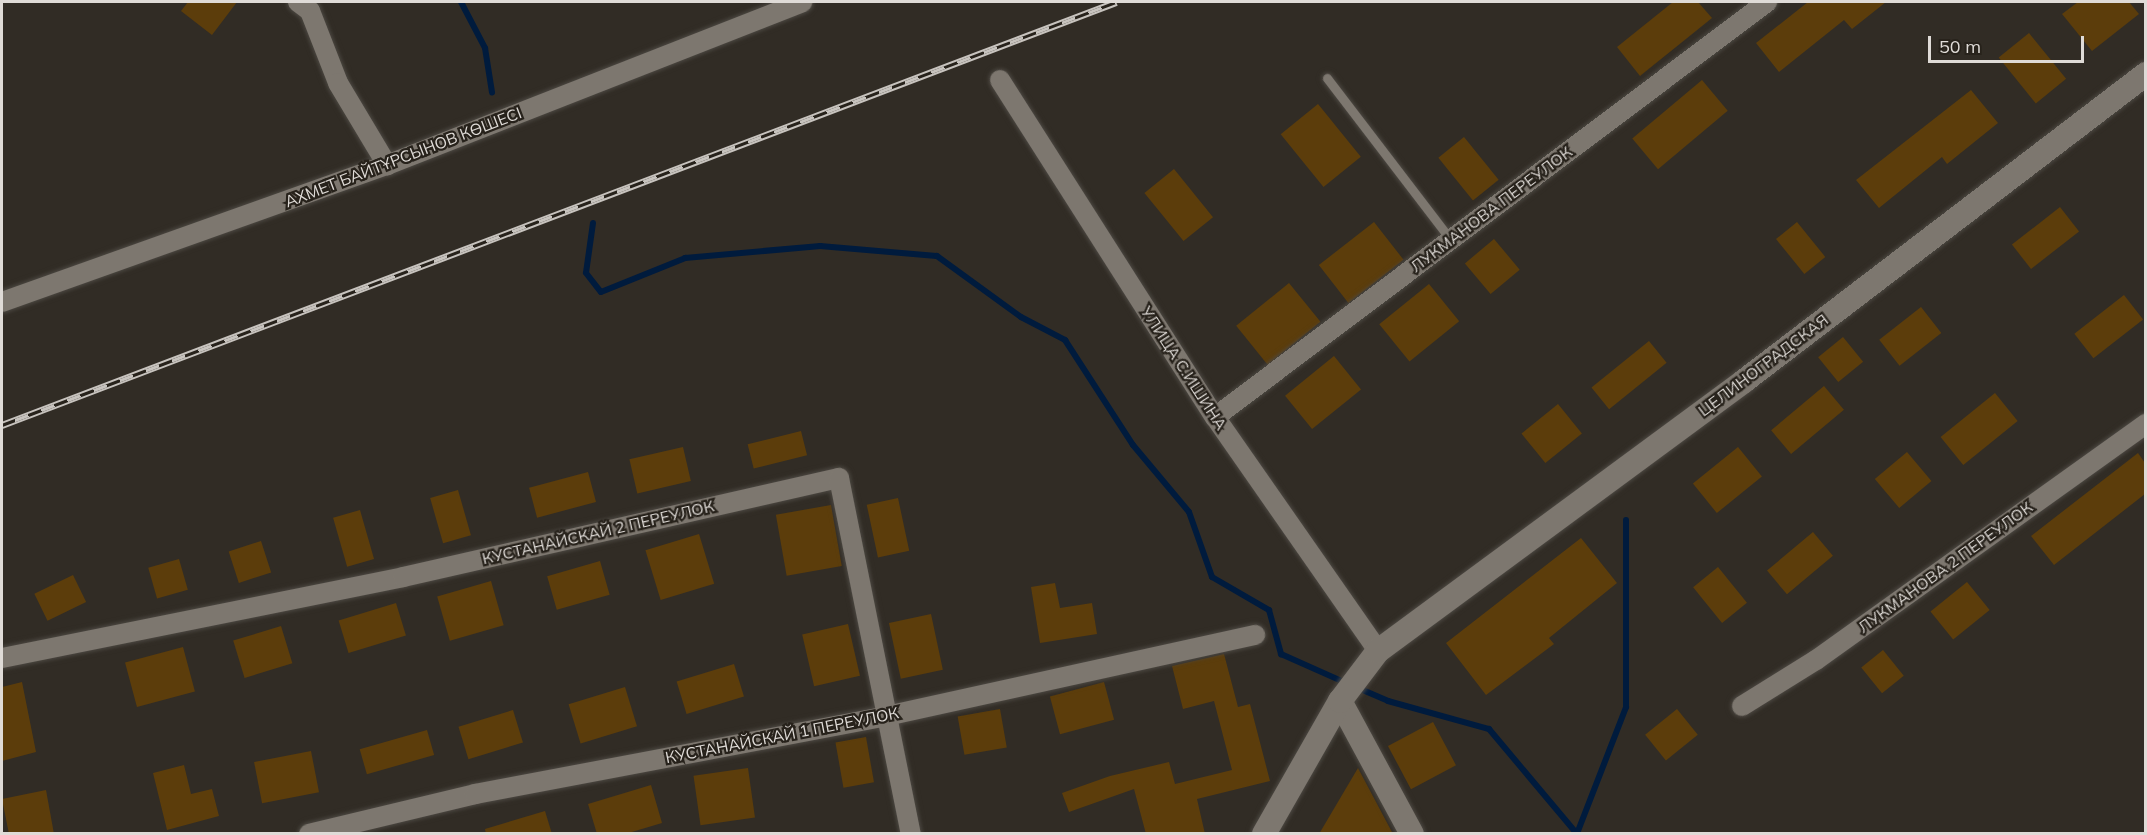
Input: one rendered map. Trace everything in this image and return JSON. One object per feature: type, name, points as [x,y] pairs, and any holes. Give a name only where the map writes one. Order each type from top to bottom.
[{"type":"street","points":[[298,2],[310,11],[338,83],[387,165]]},
{"type":"street","name":"АХМЕТ БАЙТҰРСЫНОВ КӨШЕСІ","points":[[7,294],[387,165],[802,2]]},
{"type":"street","name":"ЛУКМАНОВА ПЕРЕУЛОК","points":[[1215,417],[1767,2]]},
{"type":"street","name":"ЦЕЛИНОГРАДСКАЯ","points":[[1340,701],[1378,651],[1743,381],[2145,74]]},
{"type":"street","name":"УЛИЦА С.ИШИНА","points":[[1000,80],[1215,417],[1378,651]]},
{"type":"street","name":"ЛУКМАНОВА 2 ПЕРЕУЛОК","points":[[1742,706],[1816,660],[2145,424]]},
{"type":"street","name":"КУСТАНАЙСКАЙ 2 ПЕРЕУЛОК","points":[[2,658],[403,577],[839,478],[911,834]]},
{"type":"street","name":"КУСТАНАЙСКАЙ 1 ПЕРЕУЛОК","points":[[309,834],[476,794],[886,716],[1255,635]]},
{"type":"street","points":[[1264,834],[1340,701]]},
{"type":"street","points":[[1340,701],[1412,834]]},
{"type":"lane","points":[[1327,78],[1451,240]]},
{"type":"building","points":[[188,2],[237,2],[212,35],[181,11]]},
{"type":"building","points":[[1673,2],[1698,2],[1712,18],[1640,76],[1617,47]]},
{"type":"building","points":[[1808,2],[1886,2],[1852,29],[1844,20],[1779,72],[1756,43]]},
{"type":"building","points":[[2078,2],[2129,2],[2139,14],[2092,51],[2062,14]]},
{"type":"building","points":[[2029,33],[2066,79],[2036,103],[1999,58]]},
{"type":"building","points":[[1702,80],[1728,111],[1658,169],[1632,138]]},
{"type":"building","points":[[1971,90],[1998,123],[1947,164],[1942,157],[1879,208],[1856,180]]},
{"type":"building","points":[[1318,104],[1361,157],[1323,187],[1281,134]]},
{"type":"building","points":[[1464,137],[1499,180],[1473,201],[1438,158]]},
{"type":"building","points":[[1174,169],[1213,217],[1183,241],[1144,193]]},
{"type":"building","points":[[2060,207],[2079,231],[2031,269],[2012,245]]},
{"type":"building","points":[[1374,222],[1404,260],[1348,303],[1319,265]]},
{"type":"building","points":[[1797,222],[1825,257],[1804,274],[1776,239]]},
{"type":"building","points":[[1494,239],[1520,270],[1491,294],[1465,263]]},
{"type":"building","points":[[1289,283],[1320,322],[1268,365],[1236,326]]},
{"type":"building","points":[[1429,284],[1459,321],[1409,362],[1379,324]]},
{"type":"building","points":[[2124,295],[2143,319],[2093,358],[2074,334]]},
{"type":"building","points":[[1921,307],[1941,333],[1900,366],[1879,340]]},
{"type":"building","points":[[1843,337],[1863,362],[1838,382],[1818,357]]},
{"type":"building","points":[[1649,341],[1667,363],[1609,409],[1591,388]]},
{"type":"building","points":[[1334,356],[1361,389],[1312,429],[1285,396]]},
{"type":"building","points":[[1824,386],[1844,410],[1791,454],[1771,430]]},
{"type":"building","points":[[1995,393],[2018,421],[1963,465],[1941,437]]},
{"type":"building","points":[[1558,404],[1582,434],[1545,463],[1521,434]]},
{"type":"building","points":[[801,431],[807,455],[754,469],[748,444]]},
{"type":"building","points":[[683,447],[691,481],[637,493],[629,459]]},
{"type":"building","points":[[1738,447],[1762,477],[1717,513],[1693,484]]},
{"type":"building","points":[[1907,452],[1931,481],[1899,508],[1875,479]]},
{"type":"building","points":[[2138,453],[2145,463],[2145,494],[2054,565],[2031,536]]},
{"type":"building","points":[[588,472],[596,502],[537,518],[529,488]]},
{"type":"building","points":[[458,490],[471,535],[443,543],[430,498]]},
{"type":"building","points":[[898,498],[909,551],[878,557],[867,505]]},
{"type":"building","points":[[831,505],[842,566],[787,576],[776,515]]},
{"type":"building","points":[[360,510],[374,559],[347,567],[333,518]]},
{"type":"building","points":[[1813,532],[1833,556],[1787,594],[1767,571]]},
{"type":"building","points":[[699,534],[714,584],[661,600],[645,550]]},
{"type":"building","points":[[1581,538],[1617,583],[1549,638],[1554,644],[1486,695],[1446,643]]},
{"type":"building","points":[[261,541],[271,572],[239,583],[229,552]]},
{"type":"building","points":[[179,559],[188,590],[157,599],[148,568]]},
{"type":"building","points":[[600,561],[610,595],[557,610],[547,576]]},
{"type":"building","points":[[1718,567],[1747,603],[1722,623],[1693,587]]},
{"type":"building","points":[[73,575],[86,602],[48,621],[34,594]]},
{"type":"building","points":[[491,581],[504,625],[450,641],[437,596]]},
{"type":"building","points":[[1967,582],[1990,610],[1953,640],[1930,612]]},
{"type":"building","points":[[1055,583],[1060,608],[1092,603],[1097,634],[1040,643],[1031,587]]},
{"type":"building","points":[[396,603],[406,636],[349,653],[339,621]]},
{"type":"building","points":[[931,614],[943,670],[901,679],[889,623]]},
{"type":"building","points":[[848,624],[860,676],[814,686],[802,635]]},
{"type":"building","points":[[281,626],[292,663],[245,678],[233,641]]},
{"type":"building","points":[[183,647],[195,691],[137,707],[125,663]]},
{"type":"building","points":[[1883,650],[1904,676],[1882,693],[1861,668]]},
{"type":"building","points":[[1224,654],[1238,707],[1250,704],[1270,781],[1197,799],[1205,834],[1146,834],[1134,789],[1069,812],[1062,793],[1110,776],[1169,762],[1175,784],[1232,770],[1214,701],[1183,709],[1172,666]]},
{"type":"building","points":[[734,664],[744,697],[687,714],[677,682]]},
{"type":"building","points":[[22,682],[36,752],[2,761],[2,687]]},
{"type":"building","points":[[1104,682],[1114,720],[1060,734],[1050,696]]},
{"type":"building","points":[[625,687],[637,726],[581,743],[569,704]]},
{"type":"building","points":[[1000,709],[1007,747],[964,755],[958,716]]},
{"type":"building","points":[[1677,709],[1698,735],[1666,760],[1645,735]]},
{"type":"building","points":[[513,710],[523,743],[468,759],[458,727]]},
{"type":"building","points":[[1433,722],[1456,765],[1411,789],[1388,746]]},
{"type":"building","points":[[427,730],[434,755],[367,774],[360,749]]},
{"type":"building","points":[[866,737],[874,782],[843,788],[835,742]]},
{"type":"building","points":[[311,751],[319,792],[262,803],[254,762]]},
{"type":"building","points":[[184,765],[191,794],[212,789],[219,816],[167,830],[153,773]]},
{"type":"building","points":[[748,768],[755,818],[700,825],[694,776]]},
{"type":"building","points":[[1358,768],[1393,834],[1319,834]]},
{"type":"building","points":[[651,785],[662,823],[625,834],[597,834],[588,804]]},
{"type":"building","points":[[46,790],[54,834],[9,834],[2,799]]},
{"type":"building","points":[[545,811],[552,834],[486,834],[485,829]]},
{"type":"waterway","points":[[461,2],[485,48],[492,92]]},
{"type":"waterway","points":[[593,223],[586,273],[601,292],[685,258],[820,246],[937,256],[1021,317],[1065,340],[1133,445],[1189,512],[1212,577],[1269,610],[1281,654],[1346,683]]},
{"type":"waterway","points":[[1578,831],[1626,707],[1626,520]]},
{"type":"waterway","points":[[1358,688],[1388,701],[1489,729],[1577,834]]},
{"type":"railway","points":[[2,425],[1116,2]]}]
